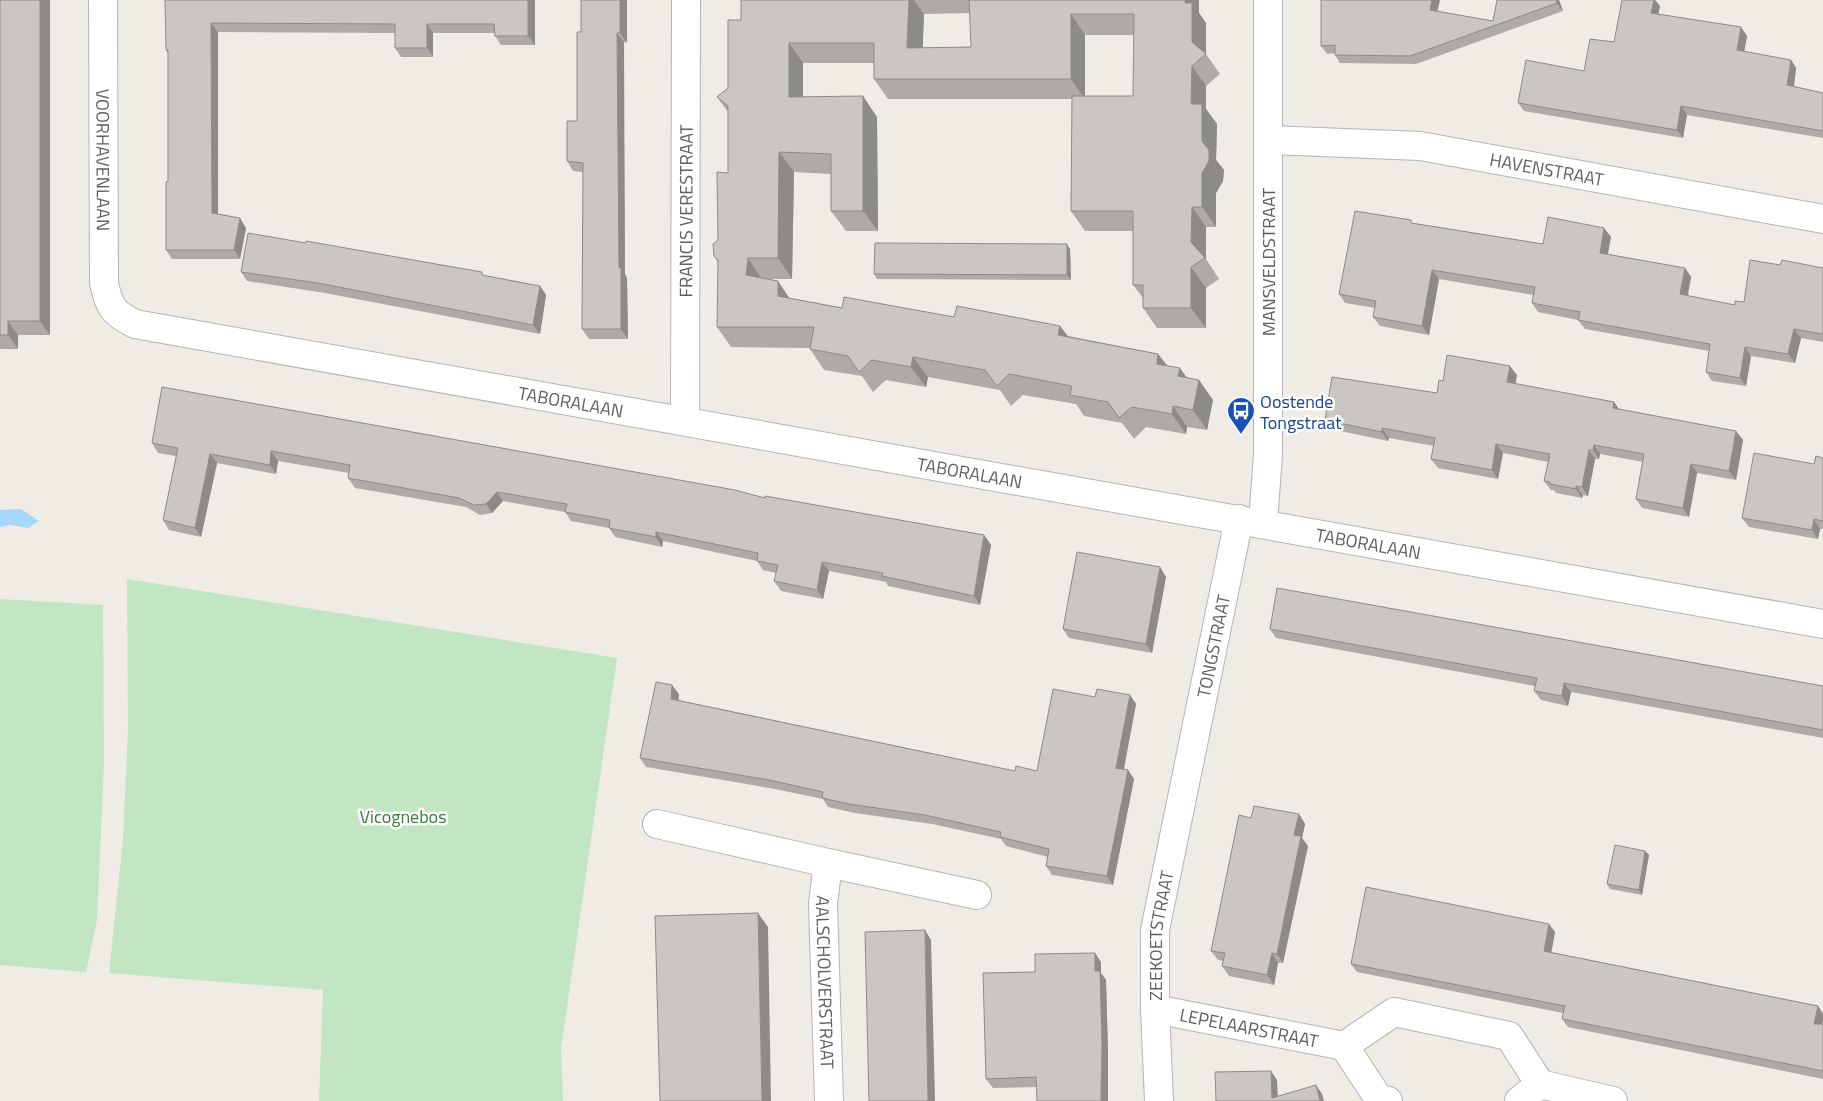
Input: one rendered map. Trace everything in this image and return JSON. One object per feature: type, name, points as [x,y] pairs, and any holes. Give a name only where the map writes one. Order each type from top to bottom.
[{"type":"street","name":"VOORHAVENLAAN","points":[[103,0],[104,284],[108,303],[119,316]]},
{"type":"street","name":"FRANCIS VERESTRAAT","points":[[685,422],[686,0]]},
{"type":"street","name":"MANSVELDSTRAAT","points":[[1251,521],[1268,454],[1268,0]]},
{"type":"street","name":"HAVENSTRAAT","points":[[1268,140],[1420,146],[1823,219]]},
{"type":"street","name":"TABORALAAN","points":[[119,316],[135,324],[1823,624]]},
{"type":"street","name":"TONGSTRAAT","points":[[1188,772],[1251,521]]},
{"type":"street","name":"ZEEKOETSTRAAT","points":[[1159,1101],[1155,1008],[1155,930],[1188,772]]},
{"type":"street","points":[[657,824],[977,895]]},
{"type":"street","name":"AALSCHOLVERSTRAAT","points":[[828,863],[823,904],[829,1101]]},
{"type":"street","name":"LEPELAARSTRAAT","points":[[1155,1008],[1344,1046],[1379,1099],[1388,1101]]},
{"type":"street","name":"LEPELAARSTRAAT","points":[[1344,1046],[1394,1012],[1509,1036],[1540,1084]]},
{"type":"street","points":[[1519,1101],[1540,1084],[1613,1101]]},
{"type":"green space","name":"Vicognebos","points":[[127,579],[617,658],[561,1049],[563,1101],[319,1101],[323,990],[109,973],[123,839],[128,730]]},
{"type":"green space","points":[[0,599],[103,605],[104,765],[97,920],[86,972],[0,965]]},
{"type":"water","points":[[21,509],[39,521],[28,528],[10,525],[0,527],[0,510]]},
{"type":"building","points":[[0,0],[40,0],[40,321],[8,321],[8,335],[0,335]]},
{"type":"building","points":[[165,0],[528,0],[528,36],[495,36],[494,24],[427,24],[427,48],[395,48],[395,24],[211,23],[212,213],[240,218],[234,250],[166,250],[168,50],[166,50]]},
{"type":"building","points":[[581,0],[620,0],[620,33],[617,33],[621,329],[582,329],[583,163],[567,161],[567,121],[577,121],[577,32],[581,32]]},
{"type":"building","points":[[741,0],[909,0],[907,48],[971,47],[969,0],[1185,0],[1185,3],[1192,3],[1192,42],[1206,54],[1192,66],[1191,104],[1202,104],[1202,141],[1209,150],[1209,161],[1202,173],[1202,207],[1192,207],[1191,242],[1205,258],[1191,267],[1191,308],[1143,308],[1143,285],[1133,285],[1133,211],[1071,211],[1072,96],[1133,96],[1134,14],[1071,14],[1071,79],[874,79],[874,43],[789,43],[789,97],[863,96],[863,211],[831,211],[831,154],[779,152],[778,258],[748,258],[746,275],[778,281],[778,296],[842,308],[844,297],[954,317],[957,306],[1060,326],[1058,335],[1158,354],[1157,364],[1180,368],[1178,376],[1199,380],[1193,410],[1173,406],[1172,414],[1132,407],[1119,418],[1108,402],[1070,395],[1072,386],[1009,374],[997,386],[985,370],[913,357],[911,367],[872,360],[859,372],[848,356],[810,349],[814,327],[717,327],[718,260],[714,256],[713,244],[718,240],[717,172],[728,173],[728,106],[717,97],[728,88],[728,20],[741,20]]},
{"type":"building","points":[[1321,0],[1432,0],[1430,10],[1493,21],[1497,0],[1556,0],[1557,3],[1410,56],[1335,55],[1335,45],[1321,46]]},
{"type":"building","points":[[1622,0],[1654,0],[1651,13],[1741,27],[1737,50],[1791,60],[1787,85],[1823,93],[1823,131],[1681,106],[1677,130],[1518,103],[1526,60],[1584,71],[1590,39],[1614,42]]},
{"type":"building","points":[[1355,211],[1411,220],[1411,223],[1543,244],[1548,217],[1604,228],[1600,253],[1685,268],[1680,294],[1735,305],[1735,301],[1744,302],[1750,260],[1780,265],[1782,260],[1823,268],[1823,334],[1794,329],[1788,354],[1745,347],[1740,378],[1706,372],[1710,344],[1578,320],[1580,312],[1532,303],[1535,287],[1432,270],[1422,326],[1373,317],[1376,301],[1339,294]]},
{"type":"building","points":[[248,233],[306,243],[306,241],[482,272],[482,275],[540,286],[533,325],[318,283],[241,272]]},
{"type":"building","points":[[875,243],[1067,244],[1067,275],[874,274]]},
{"type":"building","points":[[1447,355],[1510,366],[1507,382],[1614,402],[1613,408],[1736,431],[1729,471],[1691,464],[1683,508],[1636,499],[1644,454],[1594,445],[1593,450],[1589,450],[1582,487],[1576,486],[1576,489],[1544,481],[1550,454],[1496,444],[1492,470],[1431,459],[1435,438],[1382,428],[1382,432],[1325,420],[1332,377],[1437,393],[1439,380],[1443,381]]},
{"type":"building","points":[[162,387],[735,490],[765,498],[765,496],[984,535],[974,596],[882,576],[883,573],[822,562],[817,590],[774,581],[778,565],[757,561],[758,553],[656,532],[656,537],[609,528],[610,520],[565,512],[567,504],[497,492],[486,504],[474,505],[459,498],[348,478],[350,465],[271,451],[270,465],[210,454],[195,528],[163,520],[178,448],[152,443]]},
{"type":"building","points":[[1754,453],[1814,464],[1816,456],[1823,458],[1823,521],[1814,519],[1812,530],[1742,518]]},
{"type":"building","points":[[1077,552],[1160,567],[1146,644],[1063,629]]},
{"type":"building","points":[[1277,588],[1823,686],[1823,730],[1564,683],[1562,696],[1534,691],[1537,678],[1270,629]]},
{"type":"building","points":[[656,682],[672,685],[671,699],[1015,771],[1016,766],[1037,771],[1053,689],[1095,697],[1097,689],[1130,695],[1116,768],[1128,770],[1107,876],[1046,866],[1049,849],[1000,837],[1001,832],[925,815],[849,804],[822,798],[823,792],[769,780],[640,758]]},
{"type":"building","points":[[1254,806],[1299,814],[1294,835],[1301,836],[1277,954],[1272,953],[1267,975],[1222,966],[1225,953],[1211,951],[1239,815],[1251,818]]},
{"type":"building","points":[[1615,845],[1645,851],[1639,890],[1607,884]]},
{"type":"building","points":[[1366,887],[1549,924],[1544,951],[1818,1006],[1814,1024],[1823,1024],[1823,1071],[1562,1019],[1565,1006],[1351,964]]},
{"type":"building","points":[[758,913],[762,1101],[660,1101],[655,916]]},
{"type":"building","points":[[925,930],[928,1101],[869,1101],[865,932]]},
{"type":"building","points":[[1095,953],[1095,971],[1100,971],[1101,1101],[1037,1101],[1036,1077],[986,1079],[983,973],[1035,972],[1035,954]]},
{"type":"building","points":[[1271,1071],[1272,1098],[1316,1085],[1320,1101],[1216,1101],[1215,1072]]},
{"type":"place","name":"Oostende Tongstraat","points":[[1241,435]]}]
